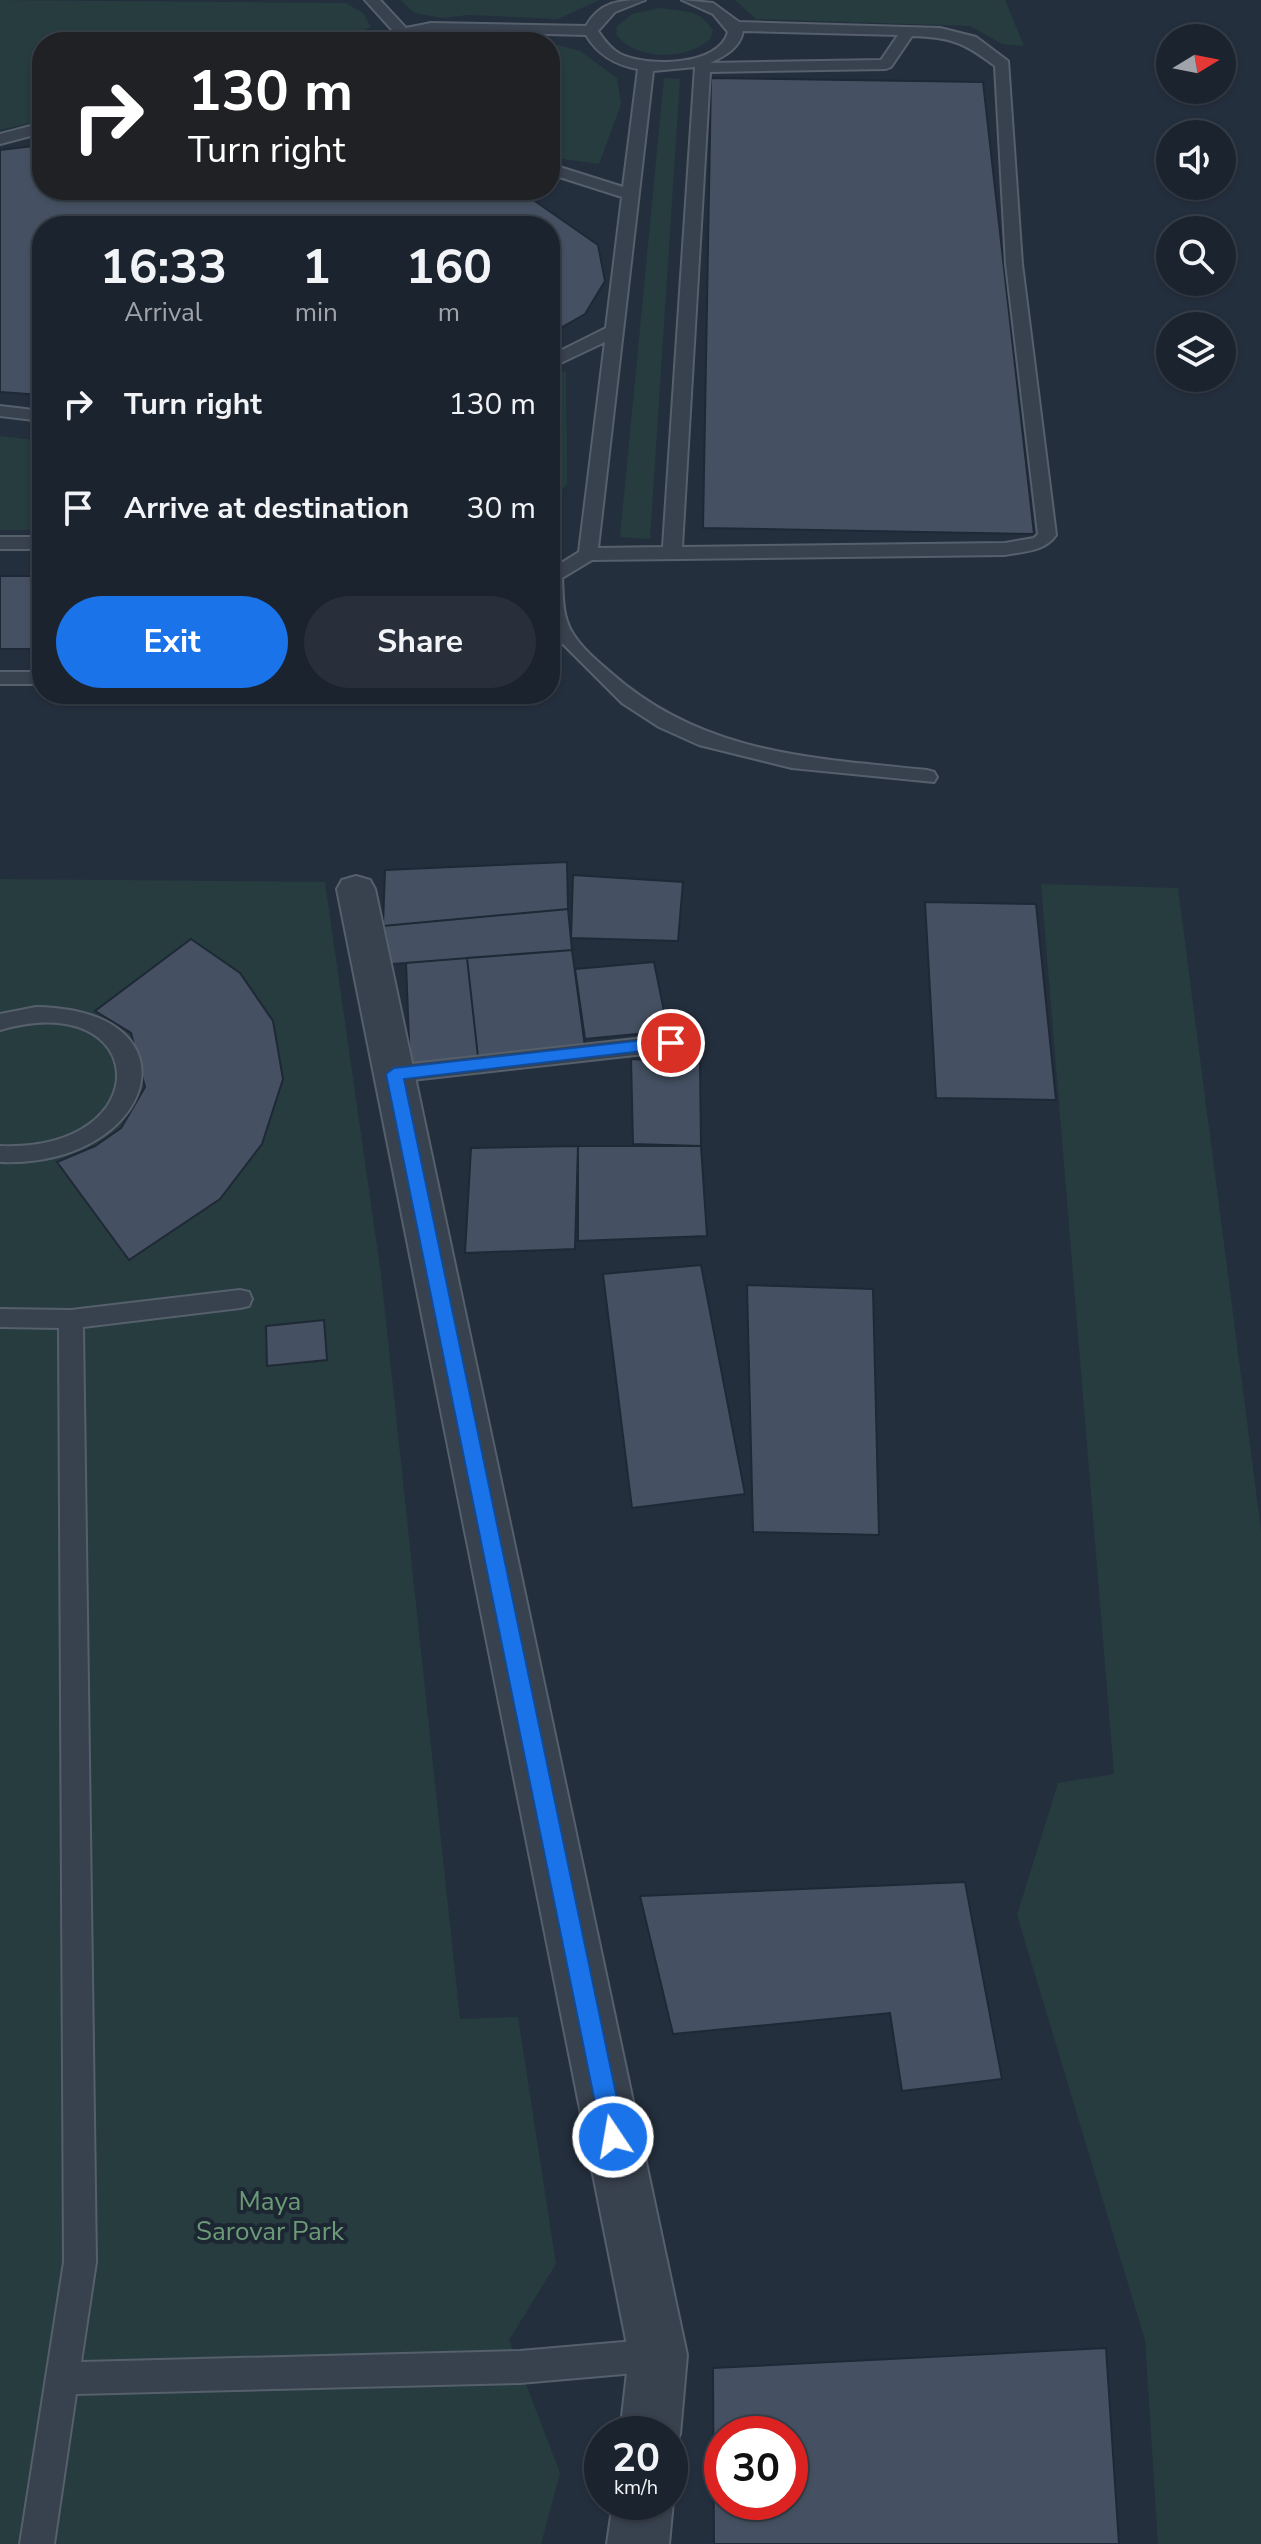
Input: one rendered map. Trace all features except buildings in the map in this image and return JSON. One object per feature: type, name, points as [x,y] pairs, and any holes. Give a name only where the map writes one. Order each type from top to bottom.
[{"type":"street","points":[[356,889],[658,2355],[652,2416]]},
{"type":"street","points":[[638,2544],[641,2520]]},
{"type":"lane","points":[[372,0],[402,32]]},
{"type":"lane","points":[[638,0],[607,10],[595,20],[591,31],[595,42],[606,52],[646,65],[886,64],[908,31]]},
{"type":"lane","points":[[689,0],[705,2],[727,15],[735,26],[735,37],[727,48],[702,64]]},
{"type":"lane","points":[[560,573],[588,554],[1005,549],[1040,543],[1047,535],[1014,264],[1003,64],[971,40],[940,32],[735,26]]},
{"type":"lane","points":[[408,32],[431,27],[591,31]]},
{"type":"lane","points":[[672,552],[702,64]]},
{"type":"lane","points":[[588,554],[646,65]]},
{"type":"lane","points":[[0,139],[32,131]]},
{"type":"lane","points":[[560,172],[631,195]]},
{"type":"lane","points":[[560,358],[615,330]]},
{"type":"lane","points":[[0,411],[32,415]]},
{"type":"lane","points":[[0,543],[32,543]]},
{"type":"lane","points":[[560,626],[610,685],[650,716],[679,732],[749,752],[927,777]]},
{"type":"lane","points":[[0,678],[32,678]]},
{"type":"lane","points":[[0,1022],[39,1015],[72,1017],[101,1028],[120,1045],[131,1068],[129,1092],[114,1116],[90,1136],[59,1150],[24,1156],[0,1154]]},
{"type":"lane","points":[[394,1074],[671,1043]]},
{"type":"lane","points":[[0,1318],[71,1319],[240,1299]]},
{"type":"lane","points":[[37,2544],[80,2262],[71,1319]]},
{"type":"lane","points":[[62,2378],[520,2367],[658,2355]]},
{"type":"green space","points":[[0,0],[346,3],[363,13],[371,27],[360,32],[32,32],[32,122],[0,130]]},
{"type":"green space","points":[[400,0],[599,0],[558,19],[468,15],[442,18],[415,13]]},
{"type":"green space","points":[[735,0],[1005,0],[1024,46],[1002,44],[970,26],[756,19]]},
{"type":"green space","points":[[660,8],[702,17],[713,30],[711,38],[689,51],[662,55],[636,49],[616,34],[617,26],[632,14]]},
{"type":"green space","points":[[560,46],[580,51],[617,78],[621,104],[599,164],[560,158]]},
{"type":"green space","points":[[664,78],[680,79],[650,539],[620,537]]},
{"type":"green space","points":[[566,371],[567,484],[560,493],[560,373]]},
{"type":"green space","points":[[0,436],[32,440],[32,530],[0,530]]},
{"type":"green space","name":"Maya Sarovar Park","points":[[0,879],[325,882],[381,1274],[460,2019],[518,2017],[556,2264],[509,2340],[560,2473],[541,2544],[0,2544]]},
{"type":"green space","points":[[1041,884],[1178,888],[1261,1530],[1261,2544],[1158,2544],[1145,2340],[1017,1915],[1058,1783],[1114,1774]]},
{"type":"route","points":[[613,2137],[394,1074],[671,1043]]}]
